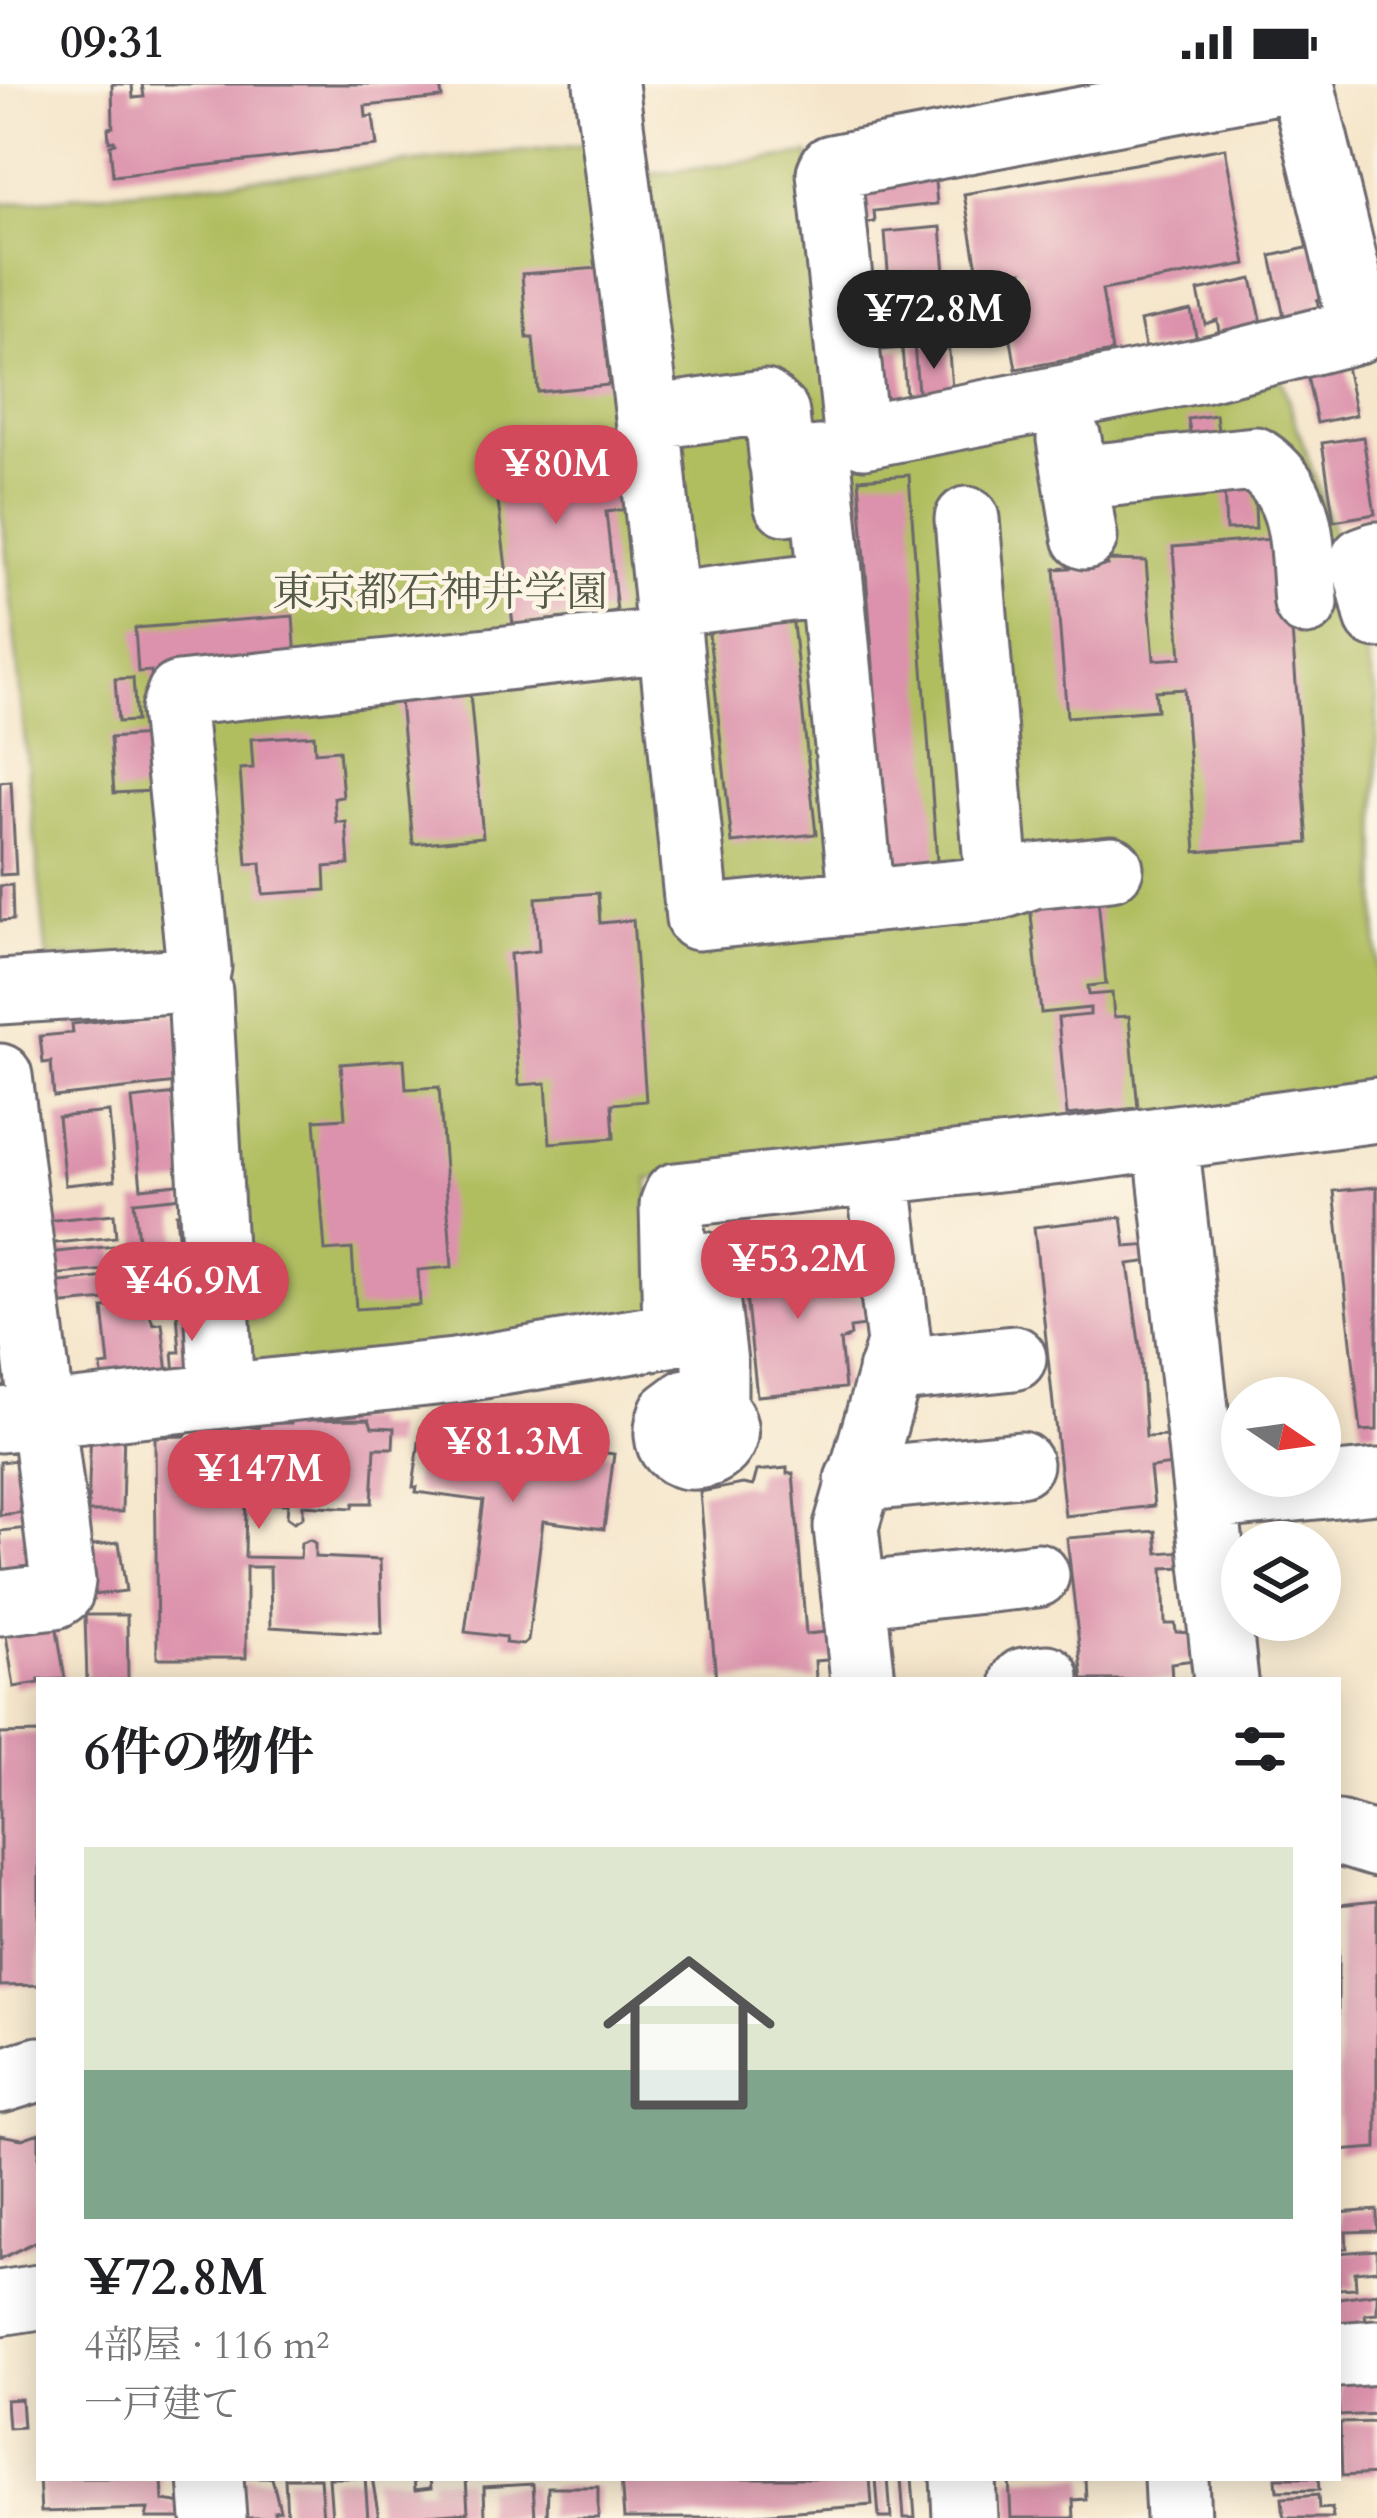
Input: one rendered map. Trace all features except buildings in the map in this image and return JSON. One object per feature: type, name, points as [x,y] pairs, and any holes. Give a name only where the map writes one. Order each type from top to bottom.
[{"type":"street","points":[[606,84],[648,418],[698,918],[998,888],[1033,876],[1111,868]]},
{"type":"street","points":[[1264,84],[832,167],[856,432],[864,436],[1202,370],[1361,327],[1302,84]]},
{"type":"street","points":[[1328,84],[1377,300]]},
{"type":"street","points":[[1061,398],[1080,508],[1255,459],[1277,474],[1297,511],[1306,603]]},
{"type":"street","points":[[648,418],[764,402],[777,414],[782,462],[819,458],[813,586],[862,901]]},
{"type":"street","points":[[968,519],[998,888]]},
{"type":"street","points":[[222,1395],[196,983],[199,967],[172,710],[179,694],[668,622],[813,586]]},
{"type":"street","points":[[0,992],[196,983]]},
{"type":"street","points":[[0,1076],[20,1418],[61,1592],[0,1603]]},
{"type":"street","points":[[715,1408],[715,1362],[702,1259],[711,1234],[722,1229],[1166,1139],[1377,1110]]},
{"type":"street","points":[[1166,1139],[1226,1677]]},
{"type":"street","points":[[20,1418],[454,1371],[670,1335],[675,1328],[672,1205],[676,1195],[880,1194]]},
{"type":"street","points":[[863,1677],[846,1527],[899,1343],[880,1194]]},
{"type":"street","points":[[890,1371],[1014,1358]]},
{"type":"street","points":[[857,1480],[1020,1464]]},
{"type":"street","points":[[1206,1498],[1377,1481]]},
{"type":"street","points":[[854,1594],[1037,1575]]},
{"type":"street","points":[[1341,1834],[1377,1845]]},
{"type":"street","points":[[0,2081],[36,2070]]},
{"type":"street","points":[[0,2302],[36,2297]]},
{"type":"street","points":[[1341,2355],[1377,2352]]},
{"type":"street","points":[[211,2481],[214,2518]]},
{"type":"street","points":[[963,2481],[965,2518]]},
{"type":"street","points":[[1176,2481],[1178,2518]]},
{"type":"green space","name":"東京都石神井学園","points":[[626,141],[631,177],[809,154],[846,459],[1278,370],[1339,550],[1377,699],[1377,1088],[1055,1136],[648,1179],[658,1313],[236,1374],[208,953],[47,959],[0,493],[0,204]]}]
